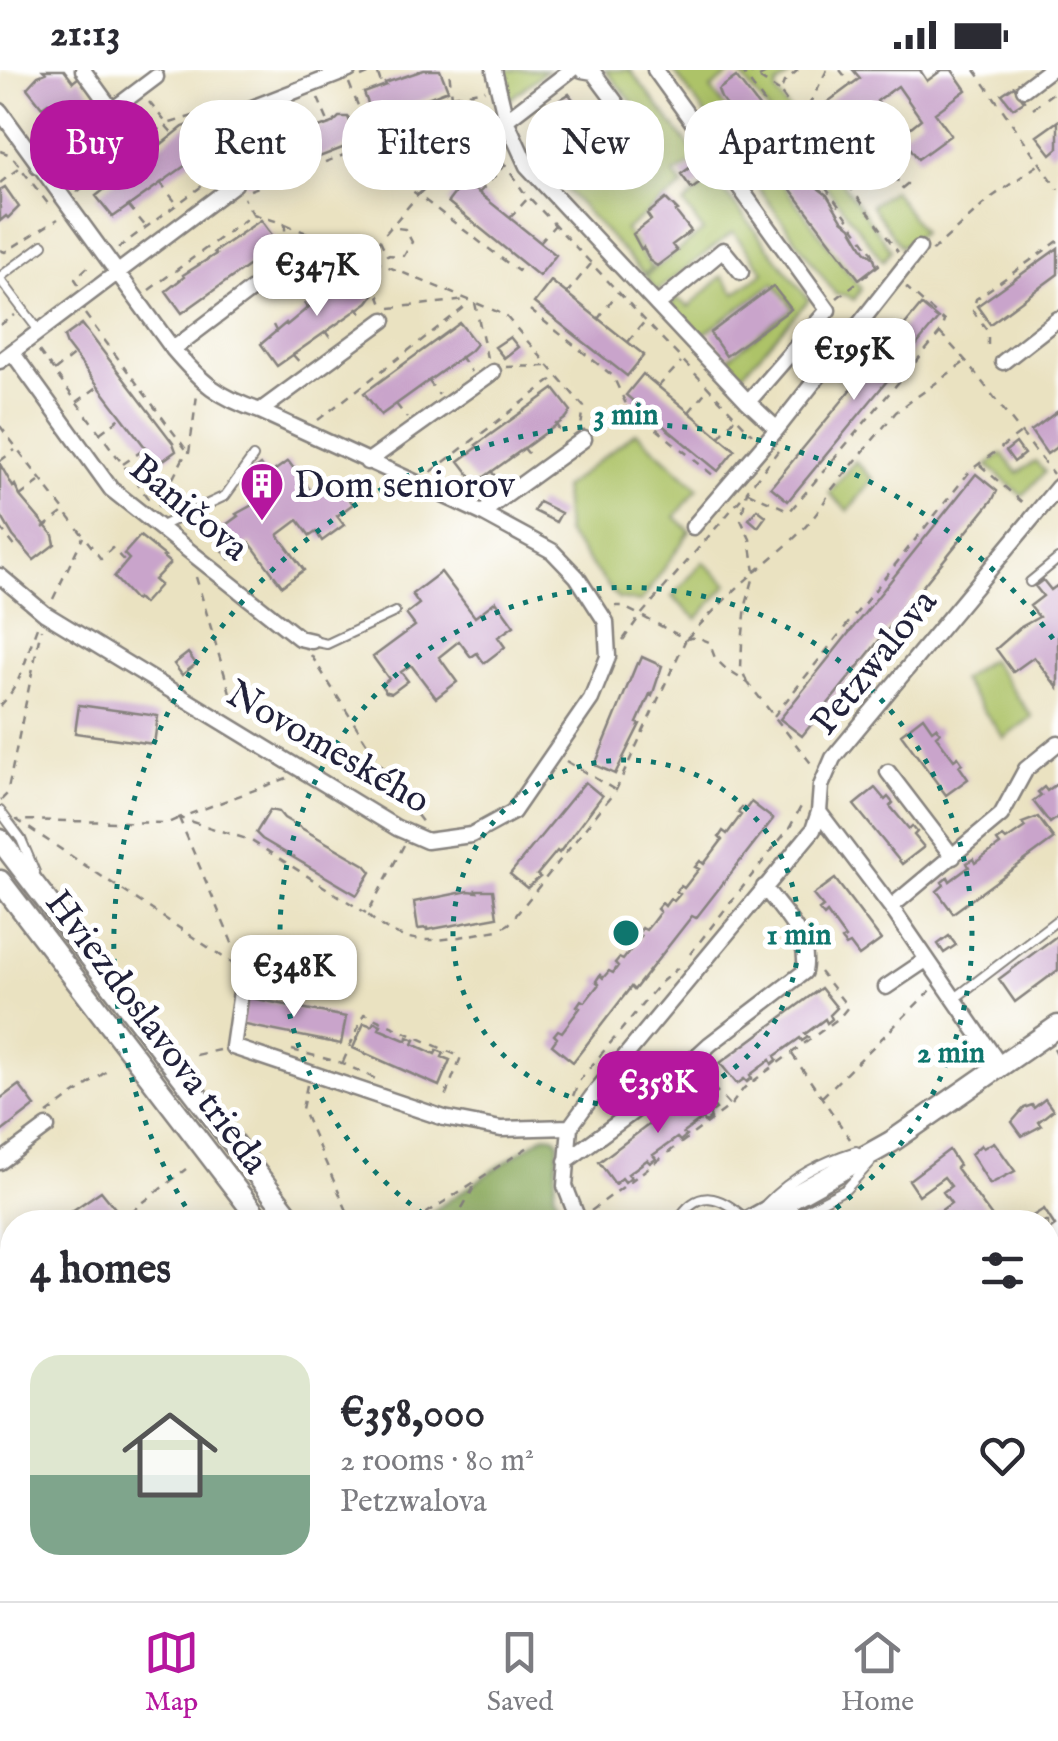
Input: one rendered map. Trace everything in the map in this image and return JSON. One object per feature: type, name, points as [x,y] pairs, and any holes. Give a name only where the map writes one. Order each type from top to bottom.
[{"type":"street","points":[[83,70],[105,100]]},
{"type":"street","points":[[274,100],[349,70]]},
{"type":"street","points":[[494,70],[498,100]]},
{"type":"street","points":[[506,115],[571,70]]},
{"type":"street","points":[[582,70],[592,72],[614,100]]},
{"type":"street","points":[[655,70],[828,310],[748,402]]},
{"type":"street","points":[[1024,89],[1049,70]]},
{"type":"street","points":[[125,100],[160,73]]},
{"type":"street","name":"Novomeského","points":[[0,112],[30,155]]},
{"type":"street","points":[[506,129],[528,166],[656,306],[777,429]]},
{"type":"street","name":"Novomeského","points":[[0,576],[42,618],[397,828],[427,841],[471,836],[513,812],[591,699],[608,658],[606,622],[576,577],[552,551],[482,513],[260,411],[224,399],[199,379],[56,190]]},
{"type":"street","points":[[118,275],[227,190]]},
{"type":"street","points":[[693,527],[777,429],[919,248]]},
{"type":"street","points":[[656,306],[722,250],[741,272]]},
{"type":"street","points":[[173,349],[288,262]]},
{"type":"street","name":"Baničova","points":[[118,275],[86,305],[6,356],[111,489],[306,640]]},
{"type":"street","points":[[260,411],[384,315]]},
{"type":"street","points":[[1003,362],[1058,320]]},
{"type":"street","points":[[367,462],[492,367]]},
{"type":"street","points":[[482,513],[582,435]]},
{"type":"street","name":"Petzwalova","points":[[577,1210],[565,1186],[570,1127],[813,830],[820,812],[821,786],[834,758],[1058,486]]},
{"type":"street","points":[[892,907],[1000,815],[1026,769],[1058,744]]},
{"type":"street","points":[[888,772],[954,858]]},
{"type":"street","points":[[820,812],[892,907],[1000,1064]]},
{"type":"street","name":"Hviezdoslavova trieda","points":[[0,840],[285,1210]]},
{"type":"street","name":"Hviezdoslavova trieda","points":[[0,882],[252,1210]]},
{"type":"street","points":[[566,1161],[649,1100],[710,1044],[804,972],[808,953],[800,934],[764,887]]},
{"type":"street","points":[[886,987],[926,960]]},
{"type":"street","points":[[244,971],[233,1046],[444,1118],[500,1129],[570,1127]]},
{"type":"street","points":[[797,1210],[1058,1026]]},
{"type":"street","points":[[0,1162],[44,1122]]},
{"type":"lane","points":[[40,332],[0,278],[43,244]]},
{"type":"lane","points":[[159,528],[225,496],[252,457]]},
{"type":"lane","points":[[1030,582],[1058,559]]},
{"type":"lane","points":[[306,640],[327,644],[396,612]]},
{"type":"lane","points":[[0,811],[21,840],[46,899]]},
{"type":"lane","points":[[954,1000],[1056,920]]},
{"type":"lane","points":[[762,1210],[784,1186],[826,1160],[891,1142]]},
{"type":"lane","points":[[684,1210],[701,1198],[727,1201],[737,1210]]},
{"type":"path","points":[[355,100],[348,82],[378,70],[382,86]]},
{"type":"path","points":[[449,70],[452,97]]},
{"type":"path","points":[[743,70],[780,92],[899,253]]},
{"type":"path","points":[[743,70],[879,265],[836,298]]},
{"type":"path","points":[[758,78],[772,70]]},
{"type":"path","points":[[780,92],[784,82],[798,70]]},
{"type":"path","points":[[812,100],[827,70]]},
{"type":"path","points":[[840,70],[851,84]]},
{"type":"path","points":[[974,70],[1058,189]]},
{"type":"path","points":[[444,100],[489,89]]},
{"type":"path","points":[[1033,108],[1058,89]]},
{"type":"path","points":[[138,90],[175,136]]},
{"type":"path","points":[[317,94],[329,124]]},
{"type":"path","points":[[159,130],[179,120]]},
{"type":"path","points":[[322,164],[340,157],[337,150]]},
{"type":"path","points":[[0,152],[11,156],[59,218],[5,252],[0,250]]},
{"type":"path","points":[[992,198],[1041,163]]},
{"type":"path","points":[[0,182],[20,167]]},
{"type":"path","points":[[160,182],[178,204]]},
{"type":"path","points":[[72,195],[79,190]]},
{"type":"path","points":[[115,250],[197,190]]},
{"type":"path","points":[[252,190],[241,193],[253,214],[505,315],[584,407],[582,435]]},
{"type":"path","points":[[412,190],[518,271],[524,264]]},
{"type":"path","points":[[285,224],[286,252],[363,256],[422,190]]},
{"type":"path","points":[[896,193],[900,190]]},
{"type":"path","points":[[510,218],[529,197]]},
{"type":"path","points":[[129,206],[146,227]]},
{"type":"path","points":[[147,292],[253,214]]},
{"type":"path","points":[[457,222],[463,215]]},
{"type":"path","points":[[238,224],[244,232]]},
{"type":"path","points":[[540,242],[555,225]]},
{"type":"path","points":[[380,240],[387,256],[404,256],[412,242],[405,229],[389,227]]},
{"type":"path","points":[[488,246],[493,240]]},
{"type":"path","points":[[988,345],[988,332],[973,310],[976,299],[1058,241]]},
{"type":"path","points":[[206,247],[213,256]]},
{"type":"path","points":[[363,256],[384,315]]},
{"type":"path","points":[[94,263],[75,280],[86,305],[102,336],[187,451]]},
{"type":"path","points":[[566,294],[591,263]]},
{"type":"path","points":[[175,270],[182,280]]},
{"type":"path","points":[[335,279],[341,286]]},
{"type":"path","points":[[621,650],[640,616],[748,492],[790,511],[940,333],[944,321],[905,286]]},
{"type":"path","points":[[598,319],[618,292]]},
{"type":"path","points":[[357,308],[367,321],[472,301]]},
{"type":"path","points":[[313,424],[472,301]]},
{"type":"path","points":[[472,301],[484,354],[492,367],[549,366]]},
{"type":"path","points":[[304,302],[309,309]]},
{"type":"path","points":[[530,310],[607,370],[626,404],[730,485]]},
{"type":"path","points":[[0,326],[17,313]]},
{"type":"path","points":[[546,322],[550,316]]},
{"type":"path","points":[[628,342],[645,320]]},
{"type":"path","points":[[272,326],[277,333]]},
{"type":"path","points":[[438,327],[443,334]]},
{"type":"path","points":[[325,331],[335,344]]},
{"type":"path","points":[[940,333],[1051,469],[1058,486]]},
{"type":"path","points":[[94,341],[102,336]]},
{"type":"path","points":[[576,346],[581,340]]},
{"type":"path","points":[[37,348],[156,510],[187,451],[199,379]]},
{"type":"path","points":[[407,351],[412,358]]},
{"type":"path","points":[[54,371],[76,353]]},
{"type":"path","points":[[293,355],[304,368]]},
{"type":"path","points":[[460,356],[472,373]]},
{"type":"path","points":[[658,387],[683,360]]},
{"type":"path","points":[[179,818],[250,840],[368,914],[379,926],[419,942],[498,930],[509,924],[616,790],[686,638],[777,556],[822,508],[829,493],[896,412],[966,361]]},
{"type":"path","points":[[607,370],[612,364]]},
{"type":"path","points":[[118,372],[125,367]]},
{"type":"path","points":[[376,375],[380,382]]},
{"type":"path","points":[[426,476],[557,376]]},
{"type":"path","points":[[428,380],[440,396]]},
{"type":"path","points":[[77,402],[100,385]]},
{"type":"path","points":[[689,412],[708,388]]},
{"type":"path","points":[[533,394],[538,402]]},
{"type":"path","points":[[140,404],[148,398]]},
{"type":"path","points":[[396,404],[408,420]]},
{"type":"path","points":[[638,414],[642,408]]},
{"type":"path","points":[[100,433],[122,416]]},
{"type":"path","points":[[719,437],[735,416]]},
{"type":"path","points":[[502,418],[507,425]]},
{"type":"path","points":[[555,423],[567,440]]},
{"type":"path","points":[[0,426],[101,559],[112,548],[126,563]]},
{"type":"path","points":[[164,435],[171,430]]},
{"type":"path","points":[[773,718],[971,470],[1022,432]]},
{"type":"path","points":[[668,438],[672,433]]},
{"type":"path","points":[[470,442],[475,449]]},
{"type":"path","points":[[523,447],[536,464]]},
{"type":"path","points":[[123,464],[146,448]]},
{"type":"path","points":[[0,461],[17,449]]},
{"type":"path","points":[[698,462],[702,458]]},
{"type":"path","points":[[979,464],[1023,503]]},
{"type":"path","points":[[491,471],[504,487]]},
{"type":"path","points":[[20,496],[40,481]]},
{"type":"path","points":[[44,528],[63,512]]},
{"type":"path","points":[[740,520],[750,539],[755,572],[746,605],[741,668],[773,718],[816,769]]},
{"type":"path","points":[[0,526],[16,548],[22,544]]},
{"type":"path","points":[[0,706],[26,666],[42,618],[83,537]]},
{"type":"path","points":[[198,583],[242,733]]},
{"type":"path","points":[[615,616],[613,606],[622,606],[686,638],[698,637],[709,642],[715,658],[748,683]]},
{"type":"path","points":[[0,800],[6,794],[42,618]]},
{"type":"path","points":[[619,628],[624,640]]},
{"type":"path","points":[[306,640],[389,778],[438,840]]},
{"type":"path","points":[[561,758],[616,790]]},
{"type":"path","points":[[244,971],[18,820],[168,823],[293,776]]},
{"type":"path","points":[[691,952],[790,827],[810,790]]},
{"type":"path","points":[[179,818],[244,971]]},
{"type":"path","points":[[368,914],[405,842],[399,840]]},
{"type":"path","points":[[573,1096],[579,1081],[660,983],[679,968]]},
{"type":"path","points":[[594,1210],[730,1106],[744,1088],[839,1018],[848,1007],[819,971],[814,971]]},
{"type":"path","points":[[822,1098],[933,988]]},
{"type":"path","points":[[342,1063],[364,1014],[462,1058],[442,1104]]},
{"type":"path","points":[[196,1055],[233,1046]]},
{"type":"path","points":[[292,1050],[342,1063],[389,1085]]},
{"type":"path","points":[[791,1053],[850,1139]]},
{"type":"path","points":[[44,1122],[111,1068]]},
{"type":"path","points":[[695,1068],[730,1106]]},
{"type":"path","points":[[307,1084],[302,1109],[347,1210]]},
{"type":"path","points":[[431,1210],[532,1144],[539,1138],[540,1128]]},
{"type":"path","points":[[133,1210],[186,1169]]},
{"type":"path","points":[[461,1210],[472,1183]]},
{"type":"green space","points":[[504,70],[547,70],[509,100]]},
{"type":"green space","points":[[605,70],[630,70],[653,100],[630,100]]},
{"type":"green space","points":[[673,70],[736,70],[711,89],[719,100],[695,100]]},
{"type":"green space","points":[[737,70],[796,70],[777,86],[782,100],[760,100]]},
{"type":"green space","points":[[664,114],[684,139],[684,168],[674,174],[683,186],[625,230],[652,268],[644,274],[567,190],[664,190]]},
{"type":"green space","points":[[700,190],[723,190],[809,300],[742,374],[727,359],[793,308],[774,283],[701,336],[671,306],[675,297],[689,307],[722,276],[735,293],[764,272],[733,232],[657,291],[645,276],[703,231],[684,204]]},
{"type":"green space","points":[[760,190],[787,190],[861,289],[854,300],[836,295]]},
{"type":"green space","points":[[829,190],[847,190],[891,250],[883,261]]},
{"type":"green space","points":[[893,190],[922,232],[901,247],[871,205]]},
{"type":"green space","points":[[636,432],[698,488],[675,517],[690,531],[641,602],[618,599],[566,533],[563,488]]},
{"type":"green space","points":[[1002,454],[1018,473],[1035,461],[1045,472],[1022,496],[987,465]]},
{"type":"green space","points":[[855,461],[873,479],[848,511],[829,493]]},
{"type":"green space","points":[[703,562],[728,584],[697,619],[672,597]]},
{"type":"green space","points":[[990,659],[1032,717],[1004,738],[961,680]]},
{"type":"green space","points":[[545,1135],[559,1141],[554,1191],[561,1210],[435,1210]]},
{"type":"building","points":[[43,70],[64,70],[73,82],[79,77],[94,98],[36,100],[27,88],[46,73]]},
{"type":"building","points":[[424,70],[440,70],[448,90],[422,100],[367,100],[364,93]]},
{"type":"building","points":[[853,70],[920,70],[927,81],[942,70],[952,70],[966,90],[935,113],[951,135],[918,159],[911,149],[911,127],[921,119],[898,86],[878,100],[830,100],[860,78]]},
{"type":"building","points":[[736,77],[754,100],[723,100],[718,90]]},
{"type":"building","points":[[1014,86],[1024,101],[1013,108],[1002,94]]},
{"type":"building","points":[[342,117],[342,148],[322,156],[322,127]]},
{"type":"building","points":[[1058,121],[1058,148],[1051,154],[1037,136]]},
{"type":"building","points":[[179,130],[179,170],[159,184],[159,146]]},
{"type":"building","points":[[5,187],[19,207],[0,221],[0,190]]},
{"type":"building","points":[[104,190],[151,190],[113,217],[96,196]]},
{"type":"building","points":[[457,190],[475,190],[556,255],[539,276],[448,202]]},
{"type":"building","points":[[791,190],[820,190],[827,195],[865,251],[874,258],[876,266],[859,279]]},
{"type":"building","points":[[666,199],[691,231],[672,245],[677,251],[657,266],[633,234],[651,220],[647,214]]},
{"type":"building","points":[[261,220],[277,242],[272,249],[182,313],[166,291]]},
{"type":"building","points":[[1058,248],[1058,274],[990,324],[977,306]]},
{"type":"building","points":[[357,274],[373,295],[368,302],[277,366],[261,344]]},
{"type":"building","points":[[551,281],[644,355],[627,376],[534,303]]},
{"type":"building","points":[[773,286],[791,309],[726,356],[710,333]]},
{"type":"building","points":[[921,305],[938,319],[788,501],[771,487]]},
{"type":"building","points":[[460,323],[476,344],[470,351],[381,415],[364,393]]},
{"type":"building","points":[[82,324],[173,443],[176,451],[158,464],[67,345],[64,337]]},
{"type":"building","points":[[510,337],[518,347],[504,358],[495,347]]},
{"type":"building","points":[[643,374],[735,450],[718,471],[626,395]]},
{"type":"building","points":[[554,389],[571,411],[566,418],[476,483],[459,461]]},
{"type":"building","points":[[1058,411],[1058,446],[1047,454],[1031,431]]},
{"type":"building","points":[[1016,443],[1024,454],[1014,462],[1006,451]]},
{"type":"building","name":"Dom seniorov","points":[[288,461],[314,495],[317,489],[335,480],[353,504],[337,516],[344,525],[322,541],[316,532],[310,536],[298,520],[278,535],[304,570],[282,586],[250,543],[229,559],[212,535],[254,504],[246,492],[259,482],[251,472],[260,465],[267,476]]},
{"type":"building","points":[[0,464],[13,487],[53,535],[55,544],[34,560],[0,514]]},
{"type":"building","points":[[976,474],[997,491],[993,499],[802,736],[780,719]]},
{"type":"building","points":[[539,502],[561,513],[556,522],[534,511]]},
{"type":"building","points":[[757,509],[766,516],[758,527],[749,519]]},
{"type":"building","points":[[140,536],[170,563],[154,580],[160,585],[143,604],[114,577],[129,559],[124,554]]},
{"type":"building","points":[[441,572],[475,617],[496,601],[514,626],[498,637],[505,647],[484,663],[477,653],[471,657],[459,641],[439,657],[457,682],[436,698],[411,665],[401,672],[408,681],[392,693],[386,692],[381,685],[389,679],[373,657],[415,626],[406,614],[419,604],[412,594]]},
{"type":"building","points":[[1043,580],[1051,590],[1058,585],[1058,688],[1034,657],[1013,672],[996,649],[1039,617],[1030,606],[1043,596],[1035,586]]},
{"type":"building","points":[[188,653],[196,664],[182,675],[174,664]]},
{"type":"building","points":[[642,657],[662,666],[615,774],[595,765]]},
{"type":"building","points":[[79,705],[158,716],[154,744],[75,733]]},
{"type":"building","points":[[923,717],[932,730],[936,727],[940,733],[936,736],[954,760],[958,757],[968,779],[946,795],[901,734]]},
{"type":"building","points":[[585,782],[602,796],[559,853],[537,875],[540,877],[527,888],[510,874]]},
{"type":"building","points":[[1058,783],[1058,817],[1050,823],[1033,801],[1044,787],[1047,791]]},
{"type":"building","points":[[875,788],[893,803],[890,806],[909,829],[912,826],[917,832],[914,835],[924,847],[902,864],[854,805]]},
{"type":"building","points":[[751,802],[773,819],[696,918],[692,916],[634,990],[631,987],[573,1062],[552,1045],[557,1038],[554,1035],[558,1030],[562,1032],[580,1008],[577,1006],[581,1000],[585,1002],[599,984],[596,981],[600,975],[603,978],[609,971],[613,973],[618,966],[615,963],[619,958],[623,960],[641,936],[638,934],[642,928],[646,930],[660,912],[657,909],[662,903],[665,906],[680,894],[676,891],[684,888],[699,869],[695,867],[700,861],[704,864],[722,840],[719,837],[723,831],[727,834],[741,815],[738,813],[742,807],[746,809]]},
{"type":"building","points":[[270,810],[365,865],[371,872],[357,895],[262,839],[256,833]]},
{"type":"building","points":[[1038,817],[1054,839],[953,913],[937,891],[944,885],[942,882],[948,877],[950,881],[969,867],[967,863],[973,859],[975,863],[1000,845],[997,841],[1003,837],[1006,840],[1025,827],[1022,823]]},
{"type":"building","points":[[835,879],[881,940],[859,956],[850,944],[846,946],[842,940],[845,938],[827,913],[824,916],[819,910],[823,907],[813,895]]},
{"type":"building","points":[[493,890],[497,917],[418,929],[414,902]]},
{"type":"building","points":[[1058,935],[1058,970],[1015,1002],[999,979]]},
{"type":"building","points":[[949,936],[956,945],[944,953],[938,944]]},
{"type":"building","points":[[821,988],[837,1008],[830,1015],[832,1019],[827,1023],[825,1019],[805,1034],[808,1037],[802,1041],[800,1038],[775,1056],[777,1060],[772,1064],[770,1060],[747,1082],[744,1079],[737,1084],[720,1063]]},
{"type":"building","points":[[246,997],[346,1017],[341,1044],[241,1024]]},
{"type":"building","points":[[374,1022],[381,1025],[379,1029],[407,1041],[408,1037],[415,1040],[413,1044],[435,1054],[437,1050],[444,1053],[442,1057],[450,1060],[439,1086],[353,1048],[364,1023],[372,1026]]},
{"type":"building","points":[[19,1085],[35,1106],[0,1133],[0,1099]]},
{"type":"building","points":[[699,1087],[716,1109],[709,1114],[711,1118],[705,1123],[702,1119],[683,1133],[686,1136],[680,1141],[677,1138],[653,1155],[656,1159],[650,1163],[647,1160],[628,1174],[631,1177],[625,1182],[622,1178],[615,1184],[599,1162]]},
{"type":"building","points":[[1045,1099],[1053,1110],[1038,1122],[1041,1126],[1022,1136],[1012,1122],[1024,1108],[1034,1108]]},
{"type":"building","points":[[994,1142],[1015,1171],[990,1184],[971,1154],[981,1145],[983,1148]]},
{"type":"building","points":[[949,1150],[959,1165],[956,1168],[987,1210],[942,1210],[951,1203],[943,1192],[951,1186],[944,1177],[919,1195],[909,1180]]},
{"type":"building","points":[[101,1191],[116,1210],[73,1210]]},
{"type":"place","name":"Dom seniorov","points":[[262,522]]}]
